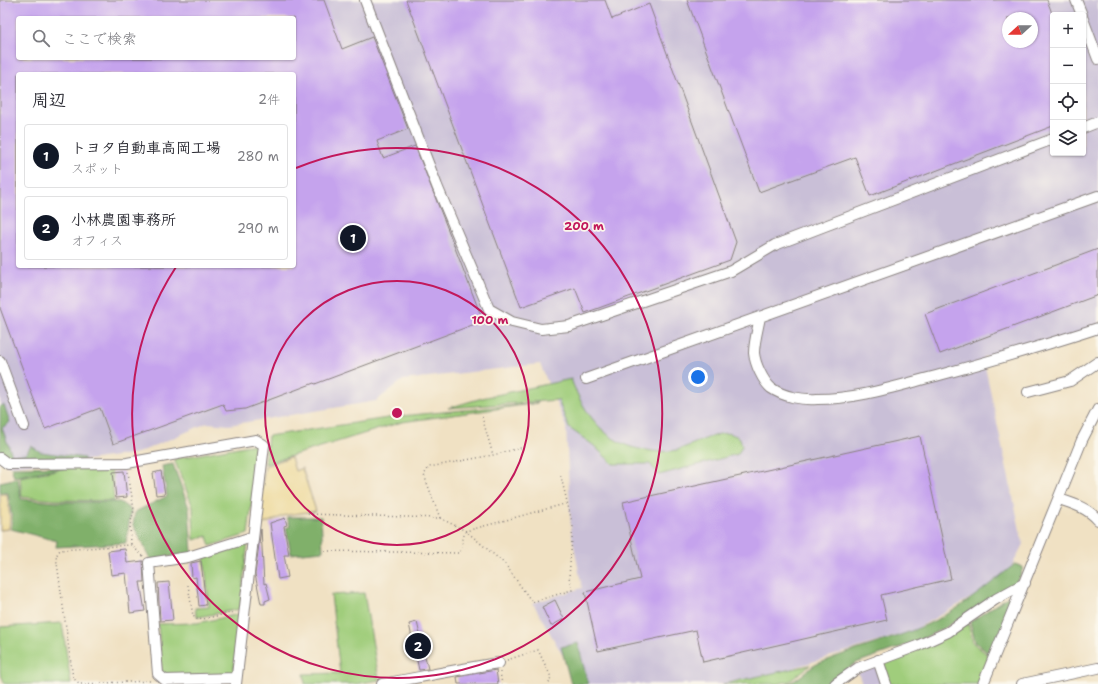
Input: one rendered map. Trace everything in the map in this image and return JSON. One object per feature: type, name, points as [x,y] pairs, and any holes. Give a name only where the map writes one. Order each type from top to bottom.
[{"type":"street","points":[[365,0],[437,186],[489,309],[512,322],[541,329],[569,326],[731,271],[775,245],[1050,140]]},
{"type":"street","points":[[1076,0],[1081,12]]},
{"type":"street","points":[[1086,27],[1098,59]]},
{"type":"street","points":[[1086,127],[1098,122]]},
{"type":"street","points":[[586,379],[1098,196]]},
{"type":"street","points":[[760,317],[754,353],[758,368],[766,382],[772,388],[786,395],[806,399],[830,399],[864,394],[1034,350],[1098,328]]},
{"type":"street","points":[[0,361],[24,426]]},
{"type":"street","points":[[1028,392],[1070,381],[1098,362]]},
{"type":"street","points":[[984,684],[1082,440],[1098,409]]},
{"type":"street","points":[[0,458],[8,464],[127,463],[256,440],[264,445],[243,610],[236,681],[165,680],[158,674],[149,563],[188,557],[252,538]]},
{"type":"street","points":[[1059,499],[1092,513],[1098,520]]},
{"type":"street","points":[[835,684],[858,668],[917,646],[948,632],[996,599],[1025,583]]},
{"type":"street","points":[[878,660],[886,684]]},
{"type":"street","points":[[382,684],[439,674],[451,670],[499,663]]},
{"type":"street","points":[[1022,684],[1098,668]]},
{"type":"path","points":[[482,417],[493,455]]},
{"type":"path","points":[[440,518],[424,475],[430,467],[493,455],[524,447]]},
{"type":"path","points":[[127,463],[134,510],[130,525],[131,545],[149,563]]},
{"type":"path","points":[[308,514],[353,514],[440,518],[466,531],[505,564],[532,602],[572,590],[569,577],[573,526],[560,473]]},
{"type":"path","points":[[325,551],[459,553],[463,547],[462,537],[466,531],[568,503]]},
{"type":"path","points":[[131,545],[60,550],[56,556],[72,678],[80,684],[165,680]]},
{"type":"path","points":[[188,585],[193,616],[198,620],[243,610]]},
{"type":"path","points":[[502,684],[499,663],[538,650],[551,677],[549,684],[546,684]]},
{"type":"shaded area","points":[[0,0],[1098,0],[1098,330],[983,357],[1023,544],[1006,578],[912,631],[780,672],[719,684],[579,684],[533,603],[582,588],[571,530],[566,427],[540,364],[403,380],[376,401],[229,425],[207,423],[138,453],[88,460],[6,466],[0,450]]},
{"type":"shaded area","points":[[877,666],[883,684],[862,684],[858,673]]},
{"type":"green space","points":[[571,379],[576,392],[590,416],[609,435],[632,447],[654,451],[673,451],[726,433],[740,438],[742,446],[738,454],[659,475],[650,464],[613,464],[593,445],[569,428],[558,400],[448,408],[482,398]]},
{"type":"green space","points":[[538,403],[402,422],[265,464],[268,436],[401,416]]},
{"type":"green space","points":[[4,405],[10,422],[2,428],[12,455],[26,454],[31,446],[41,452],[84,458],[84,461],[9,461],[0,455],[0,406]]},
{"type":"green space","points":[[255,444],[258,448],[248,534],[210,546],[207,536],[194,540],[193,507],[174,459]]},
{"type":"green space","points":[[173,464],[189,508],[192,553],[151,560],[133,525],[135,512],[167,496],[162,466]]},
{"type":"green space","points":[[70,466],[14,477],[11,467]]},
{"type":"green space","points":[[77,466],[111,467],[114,501],[55,500],[22,497],[20,477]]},
{"type":"green space","points":[[18,478],[21,499],[55,502],[120,502],[131,510],[126,543],[56,547],[57,541],[11,529],[12,518],[8,493],[0,493],[0,482]]},
{"type":"green space","points":[[287,517],[321,517],[323,551],[291,554],[286,528],[290,526]]},
{"type":"green space","points":[[248,542],[240,609],[199,617],[196,615],[195,608],[209,607],[204,556]]},
{"type":"green space","points":[[1015,564],[1023,567],[1020,577],[1015,583],[945,628],[915,642],[856,663],[827,684],[786,684],[795,680],[819,663],[896,637],[940,618],[969,600]]},
{"type":"green space","points":[[364,593],[379,680],[355,684],[305,684],[304,674],[340,673],[331,595]]},
{"type":"green space","points":[[1009,596],[1015,600],[990,655],[975,642],[970,622]]},
{"type":"green space","points":[[240,614],[233,675],[166,677],[162,673],[158,624],[197,623]]},
{"type":"green space","points":[[62,623],[71,684],[5,684],[0,673],[0,627]]},
{"type":"green space","points":[[968,623],[973,643],[989,656],[978,684],[889,684],[882,662]]},
{"type":"green space","points":[[578,643],[588,684],[571,684],[561,647]]},
{"type":"green space","points":[[810,665],[790,681],[777,684],[723,684]]},
{"type":"sand","points":[[291,457],[295,471],[302,468],[316,511],[286,515],[256,527],[265,466]]},
{"type":"sand","points":[[0,494],[7,494],[10,518],[9,529],[0,530]]},
{"type":"building","points":[[0,0],[324,0],[342,49],[372,37],[408,129],[377,141],[383,158],[415,146],[483,321],[245,409],[226,411],[223,404],[113,444],[100,408],[45,429],[0,308]]},
{"type":"building","points":[[406,0],[605,0],[612,19],[649,4],[736,242],[730,260],[585,313],[575,288],[521,307]]},
{"type":"building","points":[[687,0],[1047,0],[1052,12],[1050,12],[1050,127],[870,196],[855,157],[759,192]]},
{"type":"building","points":[[1098,249],[1098,295],[940,354],[925,314]]},
{"type":"building","points":[[920,436],[951,579],[881,595],[887,620],[703,662],[696,630],[598,651],[585,592],[640,579],[623,502]]},
{"type":"building","points":[[124,471],[127,497],[116,498],[113,472]]},
{"type":"building","points":[[161,471],[165,494],[156,495],[153,473]]},
{"type":"building","points":[[285,518],[287,525],[284,526],[289,555],[284,555],[288,577],[278,579],[270,523]]},
{"type":"building","points":[[261,529],[264,584],[266,583],[270,599],[265,601],[265,604],[261,604],[255,574]]},
{"type":"building","points":[[125,549],[127,563],[143,561],[144,582],[140,582],[145,611],[130,613],[126,573],[111,575],[108,551]]},
{"type":"building","points":[[201,561],[206,605],[199,606],[196,577],[192,578],[191,563]]},
{"type":"building","points":[[169,582],[173,620],[160,621],[158,583]]},
{"type":"building","points":[[555,600],[564,619],[551,626],[542,607]]},
{"type":"building","points":[[417,622],[428,669],[419,670],[409,624]]},
{"type":"building","points":[[496,670],[498,684],[458,684],[457,677]]},
{"type":"place","name":"トヨタ自動車高岡工場","points":[[353,238]]},
{"type":"place","name":"小林農園事務所","points":[[418,646]]}]
